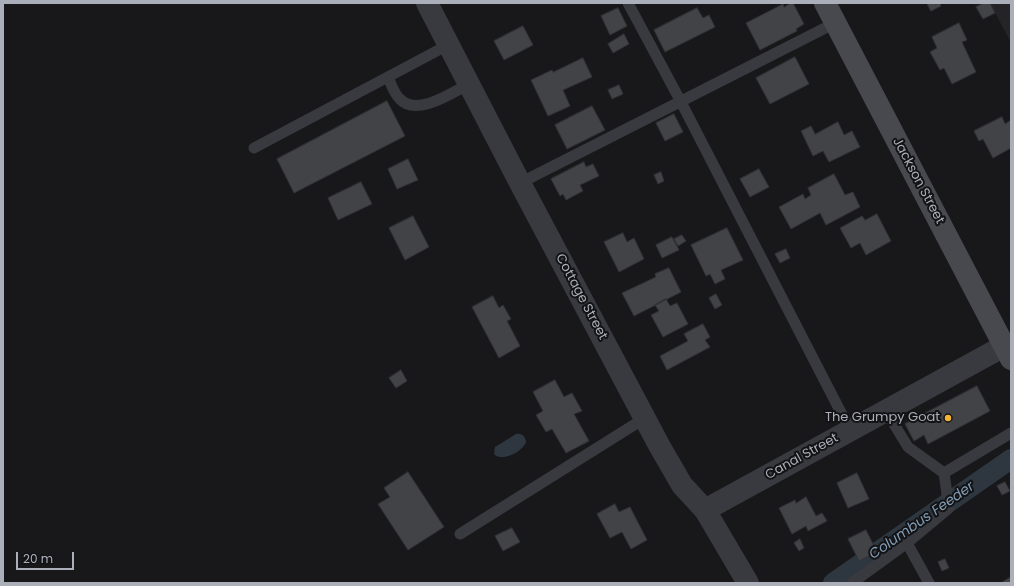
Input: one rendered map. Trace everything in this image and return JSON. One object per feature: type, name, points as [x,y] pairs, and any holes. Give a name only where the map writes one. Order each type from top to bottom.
[{"type":"main road","name":"Jackson Street","points":[[825,3],[1008,353]]},
{"type":"street","name":"Cottage Street","points":[[427,3],[520,183],[682,485],[705,510],[748,583]]},
{"type":"street","name":"Canal Street","points":[[705,510],[886,410],[1008,353]]},
{"type":"lane","points":[[628,3],[681,102],[850,430]]},
{"type":"lane","points":[[520,183],[835,23]]},
{"type":"lane","points":[[254,148],[448,45]]},
{"type":"lane","points":[[388,77],[399,98],[407,105],[420,106],[437,100],[469,84]]},
{"type":"lane","points":[[852,583],[907,543],[948,508],[944,473],[908,447],[886,410]]},
{"type":"lane","points":[[460,534],[645,418]]},
{"type":"lane","points":[[944,473],[1011,433]]},
{"type":"lane","points":[[907,543],[929,583]]},
{"type":"shaded area","points":[[990,3],[1011,3],[1011,43]]},
{"type":"shaded area","points":[[516,434],[522,435],[526,440],[521,449],[507,457],[494,454],[495,447]]},
{"type":"building","points":[[793,3],[804,24],[796,29],[797,31],[760,50],[746,23],[783,4],[784,7]]},
{"type":"building","points":[[927,3],[940,3],[941,6],[931,11]]},
{"type":"building","points":[[984,3],[990,3],[995,13],[983,19],[976,7]]},
{"type":"building","points":[[618,8],[627,26],[610,35],[601,16]]},
{"type":"building","points":[[697,8],[703,18],[709,15],[715,27],[665,52],[654,30]]},
{"type":"building","points":[[959,23],[967,40],[962,42],[976,72],[952,84],[944,68],[940,70],[930,52],[937,48],[932,37]]},
{"type":"building","points":[[523,26],[533,45],[504,60],[494,41]]},
{"type":"building","points":[[624,34],[629,44],[613,53],[608,44]]},
{"type":"building","points":[[795,57],[809,84],[770,104],[756,78]]},
{"type":"building","points":[[583,58],[592,77],[563,90],[570,106],[548,116],[531,80],[552,70],[553,72]]},
{"type":"building","points":[[619,85],[623,94],[612,99],[608,90]]},
{"type":"building","points":[[387,101],[405,136],[294,193],[277,159]]},
{"type":"building","points":[[592,106],[605,130],[567,149],[555,125]]},
{"type":"building","points":[[674,114],[683,132],[665,141],[656,123]]},
{"type":"building","points":[[1002,117],[1005,124],[1011,120],[1011,148],[993,158],[983,139],[979,141],[974,131]]},
{"type":"building","points":[[838,122],[844,135],[852,131],[860,147],[829,162],[823,151],[813,156],[801,131],[811,126],[815,134]]},
{"type":"building","points":[[408,159],[418,180],[397,189],[388,169]]},
{"type":"building","points":[[584,162],[586,167],[593,164],[599,176],[580,185],[583,191],[566,200],[563,194],[560,196],[551,179]]},
{"type":"building","points":[[759,169],[769,187],[750,197],[740,179]]},
{"type":"building","points":[[661,172],[664,181],[658,184],[654,175]]},
{"type":"building","points":[[834,174],[845,195],[853,192],[860,207],[826,225],[820,213],[791,229],[779,207],[803,194],[805,199],[811,195],[808,188]]},
{"type":"building","points":[[361,182],[372,204],[338,220],[328,198]]},
{"type":"building","points":[[877,214],[891,241],[866,255],[860,243],[851,248],[840,228],[862,216],[865,220]]},
{"type":"building","points":[[413,216],[429,247],[405,260],[389,228]]},
{"type":"building","points":[[727,228],[743,260],[721,270],[725,279],[715,284],[710,274],[706,276],[691,245]]},
{"type":"building","points":[[623,233],[627,242],[634,238],[644,259],[619,272],[604,242]]},
{"type":"building","points":[[682,235],[686,241],[678,246],[674,239]]},
{"type":"building","points":[[672,237],[679,250],[662,258],[656,245]]},
{"type":"building","points":[[786,249],[790,258],[780,263],[775,254]]},
{"type":"building","points":[[669,268],[681,292],[634,316],[622,293],[656,277],[655,274]]},
{"type":"building","points":[[716,294],[722,305],[715,309],[709,298]]},
{"type":"building","points":[[493,296],[499,308],[503,305],[511,319],[507,321],[520,346],[499,358],[472,307]]},
{"type":"building","points":[[666,299],[670,306],[677,303],[688,324],[663,337],[651,315],[659,311],[655,305]]},
{"type":"building","points":[[703,324],[710,337],[705,340],[710,347],[667,370],[660,356],[688,341],[684,334]]},
{"type":"building","points":[[401,370],[407,381],[396,388],[389,378]]},
{"type":"building","points":[[555,380],[564,397],[572,393],[582,411],[574,414],[589,441],[566,453],[552,429],[546,432],[536,415],[543,411],[533,392]]},
{"type":"building","name":"The Grumpy Goat","points":[[977,386],[990,411],[928,444],[924,435],[914,441],[905,424]]},
{"type":"building","points":[[408,472],[444,527],[408,550],[378,504],[390,497],[384,488]]},
{"type":"building","points":[[857,473],[869,499],[848,508],[837,483]]},
{"type":"building","points":[[1005,482],[1010,491],[1002,495],[997,486]]},
{"type":"building","points":[[806,497],[816,516],[822,513],[827,521],[808,531],[806,526],[792,534],[779,508],[795,500],[796,503]]},
{"type":"building","points":[[615,504],[619,512],[630,507],[647,540],[631,549],[622,532],[610,538],[597,514]]},
{"type":"building","points":[[512,528],[520,542],[503,551],[495,536]]},
{"type":"building","points":[[866,530],[877,552],[859,561],[848,539]]},
{"type":"building","points":[[800,539],[804,548],[799,551],[794,543]]},
{"type":"building","points":[[945,559],[949,568],[942,571],[938,562]]},
{"type":"building","points":[[1011,577],[1011,583],[1001,583]]},
{"type":"waterway","name":"Columbus Feeder","points":[[833,583],[1011,459]]},
{"type":"place","name":"The Grumpy Goat","points":[[948,418]]}]
